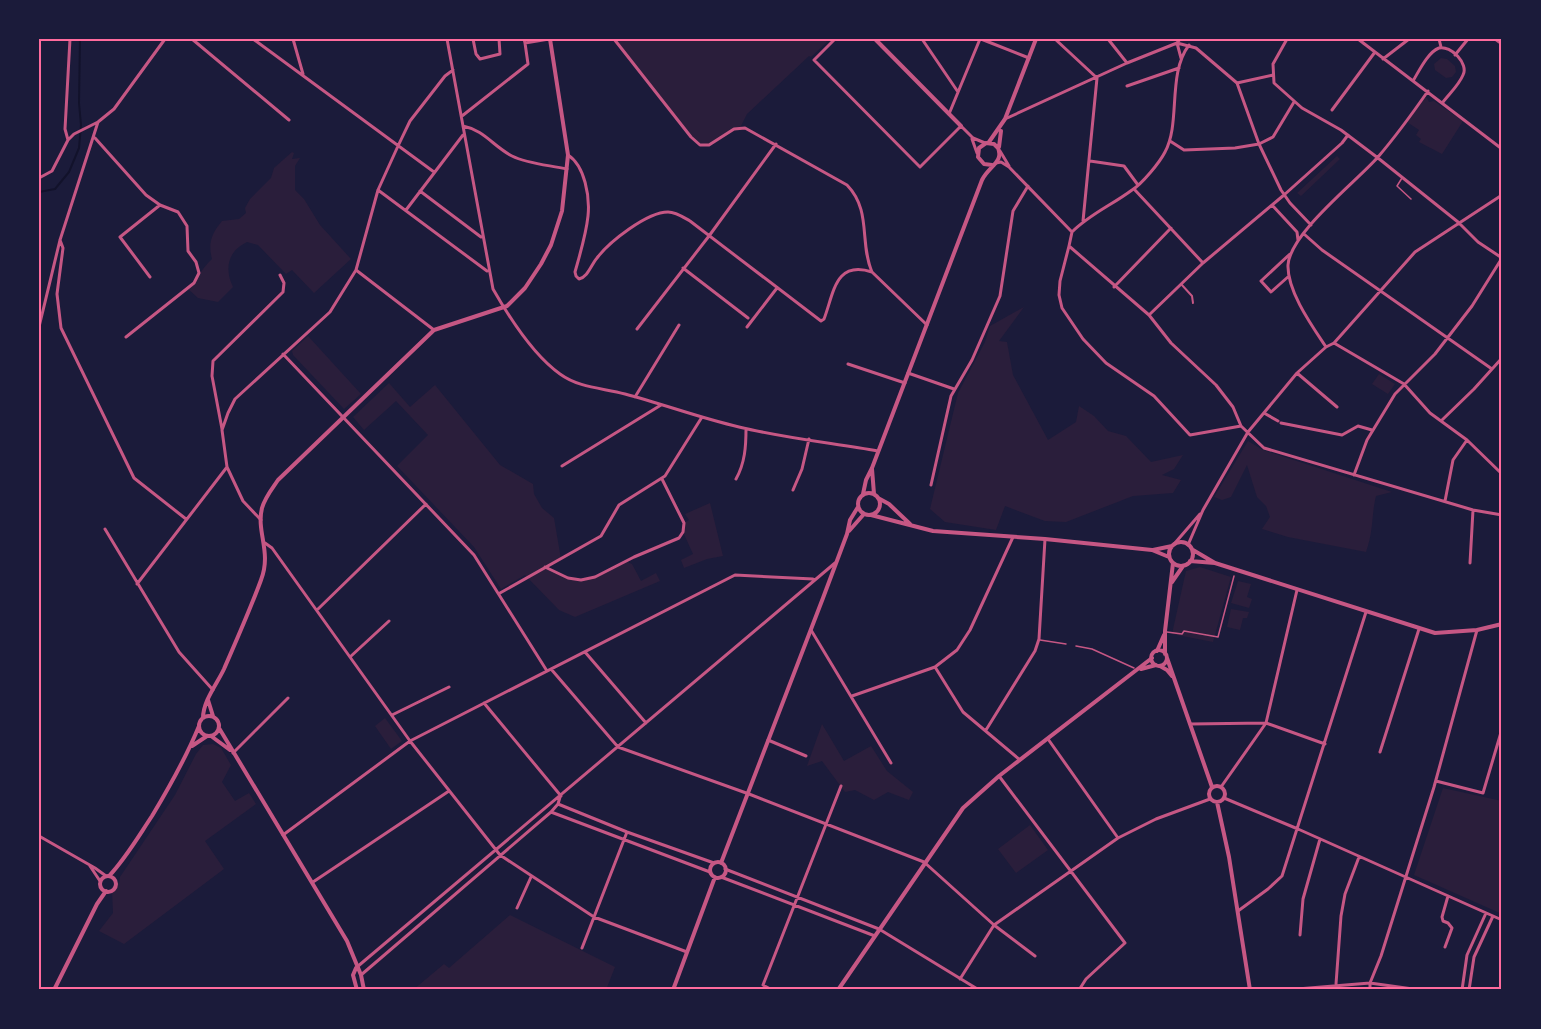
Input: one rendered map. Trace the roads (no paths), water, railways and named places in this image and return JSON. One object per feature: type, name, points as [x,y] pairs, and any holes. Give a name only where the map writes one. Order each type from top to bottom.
[{"type":"street","points":[[68,140],[65,129],[70,39]]},
{"type":"street","points":[[39,178],[52,171],[68,140],[98,122],[114,109],[165,39]]},
{"type":"street","points":[[192,39],[289,120]]},
{"type":"street","points":[[253,39],[434,172]]},
{"type":"street","points":[[293,39],[303,76]]},
{"type":"street","points":[[447,39],[488,272],[493,289],[504,308],[536,352],[562,376],[583,385],[635,397],[746,429],[878,451]]},
{"type":"street","points":[[473,39],[476,54],[480,59],[500,54],[499,39]]},
{"type":"street","points":[[54,990],[97,904],[106,891],[114,888],[114,880],[119,867],[192,747],[203,718],[204,708],[224,670],[265,568],[265,543],[261,520],[264,501],[278,480],[434,330],[504,308],[525,288],[546,255],[562,211],[568,155],[550,39],[524,41],[528,64],[462,116]]},
{"type":"street","points":[[614,39],[694,141],[703,146],[709,145],[740,128],[754,132],[842,181],[852,191],[863,214],[868,261],[872,272],[927,325]]},
{"type":"street","points":[[835,39],[814,60],[920,167],[961,126]]},
{"type":"street","points":[[875,39],[968,133],[976,140],[996,146],[1014,172]]},
{"type":"street","points":[[922,39],[958,92]]},
{"type":"street","points":[[949,114],[980,39],[1029,58]]},
{"type":"street","points":[[721,863],[837,562],[850,520],[858,507],[858,500],[863,494],[866,480],[982,180],[1000,156],[998,139],[1036,39]]},
{"type":"street","points":[[1055,39],[1097,78]]},
{"type":"street","points":[[1108,39],[1127,63]]},
{"type":"street","points":[[1185,39],[1189,45]]},
{"type":"street","points":[[1287,39],[1273,64],[1274,83],[1294,102],[1327,119],[1378,158],[1458,222],[1479,242],[1502,258],[1473,306],[1427,363],[1395,394],[1372,430],[1354,476]]},
{"type":"street","points":[[1358,39],[1502,149]]},
{"type":"street","points":[[1383,59],[1409,39]]},
{"type":"street","points":[[1439,39],[1441,47]]},
{"type":"street","points":[[1455,55],[1468,39]]},
{"type":"street","points":[[1495,39],[1502,44]]},
{"type":"street","points":[[1178,41],[1181,58]]},
{"type":"street","points":[[1072,232],[1004,163],[985,165],[978,157],[979,148],[987,143],[1005,120],[1178,41],[1196,48],[1238,83],[1259,144],[1284,195],[1311,225]]},
{"type":"street","points":[[1189,45],[1181,58],[1170,141],[1165,153],[1138,186],[1083,221],[1072,232],[1060,281],[1059,295],[1062,308],[1083,339],[1106,363],[1154,396],[1190,435],[1241,426]]},
{"type":"street","points":[[1413,81],[1433,51],[1441,47],[1448,49],[1462,61],[1465,69],[1463,76],[1443,102]]},
{"type":"street","points":[[1332,110],[1375,52]]},
{"type":"street","points":[[1127,86],[1179,68]]},
{"type":"street","points":[[222,430],[235,399],[330,312],[357,270],[378,190],[410,121],[445,76],[453,70]]},
{"type":"street","points":[[1238,83],[1273,75]]},
{"type":"street","points":[[1083,221],[1097,78]]},
{"type":"street","points":[[1326,347],[1303,313],[1289,276],[1288,264],[1291,253],[1298,240],[1311,225],[1378,158],[1428,91]]},
{"type":"street","points":[[1170,141],[1184,150],[1235,148],[1259,144],[1273,136],[1294,102]]},
{"type":"street","points":[[39,327],[60,240],[98,122]]},
{"type":"street","points":[[463,126],[475,128],[511,156],[533,163],[567,169]]},
{"type":"street","points":[[968,133],[975,142],[982,167],[982,180]]},
{"type":"street","points":[[406,210],[464,134]]},
{"type":"street","points":[[1149,315],[1203,263],[1284,195],[1348,135]]},
{"type":"street","points":[[94,138],[146,195],[160,205],[178,212],[187,226],[188,251],[196,262],[199,273],[194,282],[126,337]]},
{"type":"street","points":[[1498,146],[1502,141]]},
{"type":"street","points":[[637,328],[709,236],[776,144]]},
{"type":"street","points":[[568,155],[581,172],[588,205],[587,221],[575,272],[578,279],[584,278],[600,254],[618,238],[642,221],[660,213],[669,212],[679,214],[822,321],[837,281],[844,272],[855,268],[872,272]]},
{"type":"street","points":[[1090,161],[1124,166],[1138,186]]},
{"type":"street","points":[[931,485],[954,389],[972,360],[1000,296],[1013,211],[1028,186]]},
{"type":"street","points":[[1134,189],[1203,263]]},
{"type":"street","points":[[378,190],[488,272]]},
{"type":"street","points":[[420,191],[483,238]]},
{"type":"street","points":[[1188,545],[1203,510],[1248,432],[1297,373],[1326,347],[1334,343],[1415,252],[1502,195]]},
{"type":"street","points":[[150,277],[120,237],[160,205]]},
{"type":"street","points":[[1272,205],[1297,232],[1298,240]]},
{"type":"street","points":[[1306,220],[1308,229]]},
{"type":"street","points":[[1114,287],[1171,227]]},
{"type":"street","points":[[1304,234],[1322,250],[1492,369]]},
{"type":"street","points":[[60,240],[63,248],[57,294],[61,328],[134,478],[186,519]]},
{"type":"street","points":[[1069,246],[1149,315],[1171,343],[1216,385],[1233,407],[1241,426],[1264,448],[1473,510],[1502,515]]},
{"type":"street","points":[[1289,276],[1271,292],[1261,281],[1291,253]]},
{"type":"street","points":[[683,268],[748,318]]},
{"type":"street","points":[[357,270],[434,330]]},
{"type":"street","points":[[261,520],[243,501],[226,467],[222,430],[217,410],[213,361],[282,292],[284,283],[280,275]]},
{"type":"street","points":[[1181,284],[1192,296],[1194,303]]},
{"type":"street","points":[[747,327],[777,288]]},
{"type":"street","points":[[635,397],[679,325]]},
{"type":"street","points":[[1334,343],[1404,384],[1430,413],[1467,440],[1502,474]]},
{"type":"street","points":[[283,354],[474,555],[549,670],[618,747],[924,862],[994,925],[1035,956]]},
{"type":"street","points":[[1441,421],[1502,358]]},
{"type":"street","points":[[848,364],[904,382]]},
{"type":"street","points":[[908,373],[954,389]]},
{"type":"street","points":[[1297,373],[1336,407]]},
{"type":"street","points":[[562,466],[661,405]]},
{"type":"street","points":[[1264,412],[1279,422],[1342,435],[1358,426],[1372,430]]},
{"type":"street","points":[[499,593],[601,536],[619,505],[662,479],[702,417]]},
{"type":"street","points":[[736,479],[745,455],[746,429]]},
{"type":"street","points":[[793,490],[802,469],[809,439]]},
{"type":"street","points":[[1445,501],[1453,460],[1467,440]]},
{"type":"street","points":[[137,584],[226,467]]},
{"type":"street","points":[[872,468],[874,494],[913,526]]},
{"type":"street","points":[[546,567],[568,578],[581,580],[595,577],[679,538],[684,524],[662,479]]},
{"type":"street","points":[[863,494],[874,494]]},
{"type":"street","points":[[871,515],[879,508],[878,498]]},
{"type":"street","points":[[317,610],[426,504]]},
{"type":"street","points":[[858,507],[865,514],[951,533],[1045,539],[1152,550],[1169,557],[1173,563],[1165,631],[1164,665],[1138,670]]},
{"type":"street","points":[[1169,557],[1174,545],[1203,510]]},
{"type":"street","points":[[1470,563],[1473,510]]},
{"type":"street","points":[[847,534],[865,514]]},
{"type":"street","points":[[105,529],[179,652],[213,690]]},
{"type":"street","points":[[852,696],[935,667],[957,650],[970,630],[1012,537]]},
{"type":"street","points":[[986,730],[1035,651],[1039,639],[1045,539]]},
{"type":"street","points":[[1152,550],[1183,542],[1215,563],[1419,629],[1442,633],[1477,630],[1502,624]]},
{"type":"street","points":[[265,543],[272,548],[410,741],[500,855],[594,917],[687,952]]},
{"type":"street","points":[[1190,561],[1192,550]]},
{"type":"street","points":[[1172,583],[1184,565],[1190,561],[1215,563]]},
{"type":"street","points":[[357,990],[353,975],[357,967],[837,562]]},
{"type":"street","points":[[1173,563],[1184,565]]},
{"type":"street","points":[[283,835],[410,741],[735,575],[815,579]]},
{"type":"street","points":[[1221,787],[1266,723],[1298,590]]},
{"type":"street","points":[[1238,911],[1282,876],[1366,612]]},
{"type":"street","points":[[350,657],[389,621]]},
{"type":"street","points":[[1380,752],[1419,629]]},
{"type":"street","points":[[811,630],[891,763]]},
{"type":"street","points":[[1370,990],[1370,983],[1381,956],[1436,781],[1477,630]]},
{"type":"street","points":[[838,990],[963,808],[999,776],[1152,658],[1165,631]]},
{"type":"street","points":[[1157,651],[1166,656],[1175,680],[1212,787],[1209,794],[1210,799]]},
{"type":"street","points":[[585,652],[646,723]]},
{"type":"street","points":[[1152,658],[1157,666],[1167,670],[1175,680]]},
{"type":"street","points":[[935,667],[963,712],[1020,760]]},
{"type":"street","points":[[392,715],[449,687]]},
{"type":"street","points":[[233,753],[288,698]]},
{"type":"street","points":[[208,699],[213,716],[219,723],[219,728],[233,753],[313,882],[346,941],[361,975],[364,990]]},
{"type":"street","points":[[484,703],[561,796]]},
{"type":"street","points":[[203,718],[213,716]]},
{"type":"street","points":[[1190,724],[1266,723],[1325,744]]},
{"type":"street","points":[[199,726],[201,731],[233,753]]},
{"type":"street","points":[[192,747],[216,733],[219,728]]},
{"type":"street","points":[[1436,781],[1483,793],[1502,729]]},
{"type":"street","points":[[1048,739],[1118,838]]},
{"type":"street","points":[[768,740],[806,756]]},
{"type":"street","points":[[999,776],[1125,943],[1086,979],[1079,990]]},
{"type":"street","points":[[772,990],[763,985],[841,786]]},
{"type":"street","points":[[1212,787],[1221,787]]},
{"type":"street","points":[[1221,787],[1224,791],[1224,798]]},
{"type":"street","points":[[313,882],[449,791]]},
{"type":"street","points":[[361,975],[551,812],[561,796]]},
{"type":"street","points":[[1224,798],[1502,920]]},
{"type":"street","points":[[1217,802],[1224,798]]},
{"type":"street","points":[[960,979],[994,925],[1071,870],[1118,838],[1156,819],[1210,799],[1217,802]]},
{"type":"street","points":[[1217,802],[1238,911],[1250,990]]},
{"type":"street","points":[[558,804],[627,832],[714,863],[721,863]]},
{"type":"street","points":[[551,812],[710,872],[715,877],[721,877],[875,936]]},
{"type":"street","points":[[582,948],[627,832]]},
{"type":"street","points":[[39,836],[114,880]]},
{"type":"street","points":[[1300,936],[1303,899],[1320,839]]},
{"type":"street","points":[[1336,984],[1341,916],[1345,894],[1359,856]]},
{"type":"street","points":[[710,872],[710,867],[714,863]]},
{"type":"street","points":[[721,863],[725,869],[879,929],[979,990]]},
{"type":"street","points":[[89,865],[100,881],[101,888],[97,904]]},
{"type":"street","points":[[100,881],[119,867]]},
{"type":"street","points":[[721,877],[725,869]]},
{"type":"street","points":[[517,908],[531,877]]},
{"type":"street","points":[[673,990],[715,877]]},
{"type":"street","points":[[101,888],[106,891]]},
{"type":"street","points":[[1445,947],[1452,928],[1443,921],[1442,917],[1448,896]]},
{"type":"street","points":[[1462,990],[1467,956],[1486,914]]},
{"type":"street","points":[[1469,990],[1474,957],[1493,916]]},
{"type":"street","points":[[1285,990],[1370,983],[1420,990]]},
{"type":"lane","points":[[1402,178],[1397,186],[1411,199]]},
{"type":"lane","points":[[1165,631],[1182,634],[1184,631],[1218,637],[1234,576]]},
{"type":"lane","points":[[1039,639],[1066,644]]},
{"type":"lane","points":[[1076,646],[1092,649],[1125,662],[1138,670]]},
{"type":"waterway","points":[[39,192],[55,189],[69,172],[79,148],[80,39]]}]
